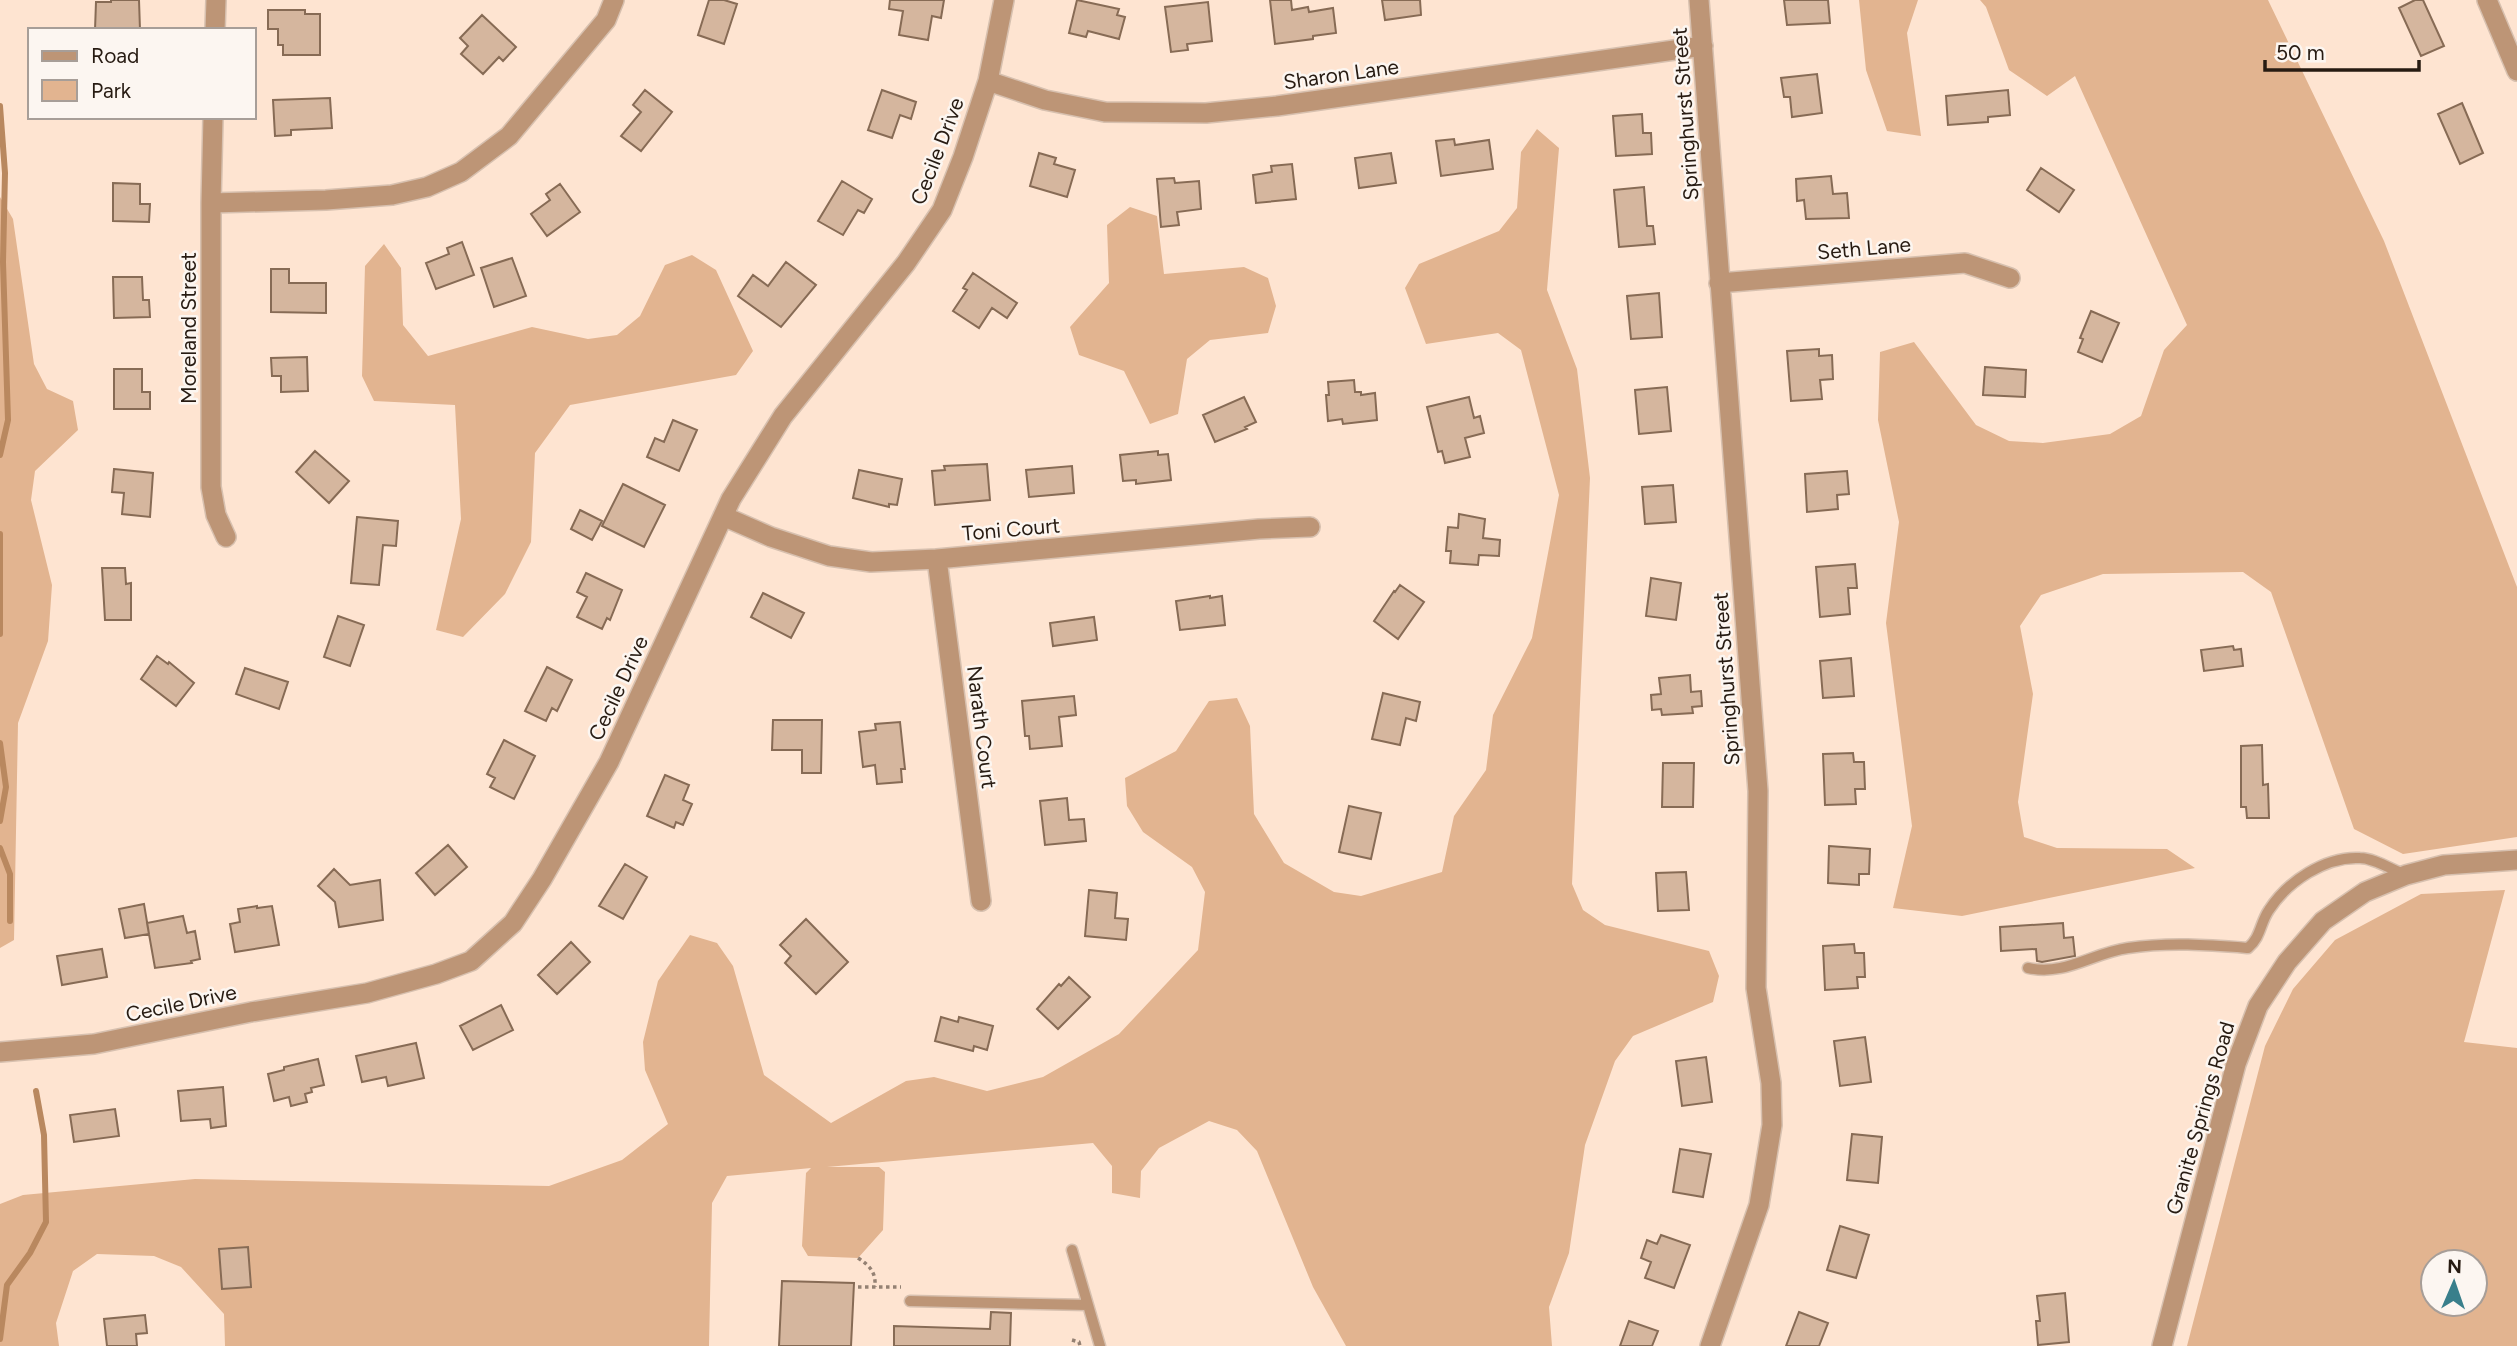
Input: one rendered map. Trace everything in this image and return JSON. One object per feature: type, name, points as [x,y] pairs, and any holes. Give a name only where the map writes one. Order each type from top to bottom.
[{"type":"street","points":[[215,28],[216,0]]},
{"type":"street","points":[[211,203],[326,200],[391,195],[427,187],[461,172],[509,136],[607,20],[614,0]]},
{"type":"street","name":"Cecile Drive","points":[[0,1052],[94,1044],[251,1012],[367,993],[436,974],[471,961],[513,923],[542,879],[609,762],[731,499],[783,416],[906,263],[942,210],[988,81],[1004,0]]},
{"type":"street","name":"Springhurst Street","points":[[1699,0],[1758,791],[1756,988],[1772,1083],[1772,1125],[1759,1205],[1710,1346]]},
{"type":"street","points":[[2487,0],[2517,71]]},
{"type":"street","name":"Sharon Lane","points":[[988,81],[1045,100],[1105,112],[1206,113],[1277,106],[1703,46]]},
{"type":"street","name":"Moreland Street","points":[[213,119],[211,487],[216,515],[226,537]]},
{"type":"street","name":"Seth Lane","points":[[1719,283],[1965,263],[2010,278]]},
{"type":"street","name":"Toni Court","points":[[723,516],[771,537],[829,556],[871,562],[937,559],[1259,528],[1310,527]]},
{"type":"street","name":"Narath Court","points":[[937,559],[981,901]]},
{"type":"street","name":"Granite Springs Road","points":[[2162,1346],[2229,1089],[2258,1006],[2287,962],[2323,921],[2365,892],[2406,875],[2444,865],[2517,860]]},
{"type":"lane","points":[[2028,968],[2044,971],[2076,964],[2124,948],[2169,943],[2248,948],[2257,941],[2268,911],[2292,882],[2333,861],[2362,857],[2406,875]]},
{"type":"lane","points":[[1072,1250],[1100,1346]]},
{"type":"lane","points":[[910,1301],[1088,1305]]},
{"type":"path","points":[[858,1258],[870,1266],[876,1277],[875,1287]]},
{"type":"path","points":[[858,1287],[910,1287],[910,1301]]},
{"type":"path","points":[[1072,1340],[1079,1342],[1080,1346]]},
{"type":"green space","points":[[1859,0],[1918,0],[1907,33],[1921,136],[1887,131],[1866,70]]},
{"type":"green space","points":[[1980,0],[2268,0],[2384,241],[2517,587],[2517,837],[2403,854],[2354,829],[2271,592],[2243,572],[2103,574],[2041,595],[2020,626],[2033,694],[2018,802],[2024,837],[2057,848],[2167,849],[2195,868],[1962,916],[1893,908],[1912,826],[1886,623],[1899,522],[1878,420],[1880,352],[1914,342],[1976,425],[2009,441],[2043,443],[2110,434],[2141,416],[2164,350],[2187,325],[2075,76],[2047,96],[2009,70],[1986,7]]},
{"type":"green space","points":[[1537,129],[1559,148],[1547,290],[1577,369],[1590,478],[1572,884],[1583,910],[1605,925],[1709,951],[1719,976],[1713,1002],[1633,1036],[1615,1061],[1585,1145],[1569,1253],[1549,1307],[1552,1346],[1346,1346],[1313,1287],[1257,1151],[1237,1130],[1209,1121],[1159,1148],[1141,1171],[1140,1198],[1112,1193],[1112,1166],[1093,1143],[827,1167],[879,1167],[885,1172],[883,1230],[858,1258],[808,1256],[802,1246],[806,1173],[811,1168],[727,1176],[712,1203],[709,1346],[225,1346],[224,1314],[181,1267],[154,1256],[97,1254],[73,1271],[56,1323],[59,1346],[0,1346],[0,1204],[23,1195],[195,1179],[549,1186],[622,1160],[668,1124],[645,1070],[643,1042],[658,981],[690,935],[717,943],[733,966],[764,1075],[831,1123],[906,1081],[934,1077],[987,1091],[1043,1077],[1119,1034],[1198,950],[1205,892],[1192,867],[1143,832],[1127,806],[1125,778],[1176,751],[1209,701],[1237,698],[1250,726],[1254,814],[1284,863],[1334,892],[1361,896],[1442,872],[1454,816],[1486,770],[1493,715],[1532,638],[1559,495],[1521,350],[1498,333],[1426,344],[1405,288],[1419,264],[1499,231],[1517,208],[1521,152]]},
{"type":"green space","points":[[0,197],[13,219],[34,364],[47,389],[73,401],[78,430],[35,471],[31,500],[52,585],[48,641],[18,723],[14,940],[0,948]]},
{"type":"green space","points":[[1130,207],[1157,216],[1164,274],[1244,267],[1268,278],[1276,306],[1268,333],[1210,340],[1187,359],[1178,414],[1150,424],[1124,371],[1079,355],[1070,327],[1109,283],[1107,225]]},
{"type":"green space","points":[[384,244],[401,268],[403,325],[428,356],[532,327],[588,339],[617,335],[640,316],[665,265],[692,255],[716,270],[753,351],[736,375],[570,405],[535,453],[531,542],[505,594],[463,637],[436,630],[461,519],[455,405],[374,401],[362,376],[365,266]]},
{"type":"green space","points":[[2505,890],[2464,1042],[2517,1048],[2517,1346],[2187,1346],[2265,1046],[2293,989],[2335,940],[2421,894]]},
{"type":"building","points":[[139,0],[140,28],[95,28],[96,2]]},
{"type":"building","points":[[709,0],[724,0],[737,4],[724,44],[698,35]]},
{"type":"building","points":[[890,0],[944,0],[941,18],[932,16],[928,40],[899,35],[903,11],[889,9]]},
{"type":"building","points":[[1077,0],[1119,9],[1117,15],[1125,17],[1119,39],[1088,31],[1086,37],[1069,33]]},
{"type":"building","points":[[1270,0],[1291,0],[1292,10],[1308,7],[1309,12],[1333,8],[1336,33],[1275,44]]},
{"type":"building","points":[[1382,0],[1420,0],[1421,15],[1385,20]]},
{"type":"building","points":[[1784,0],[1828,0],[1830,23],[1787,25]]},
{"type":"building","points":[[2415,0],[2423,0],[2444,46],[2421,56],[2399,8]]},
{"type":"building","points":[[1208,2],[1212,41],[1187,44],[1188,50],[1171,52],[1165,7]]},
{"type":"building","points":[[268,10],[305,10],[305,14],[320,14],[320,55],[283,55],[283,45],[278,45],[278,29],[268,29]]},
{"type":"building","points":[[482,15],[516,47],[503,61],[499,57],[483,74],[461,54],[468,46],[460,38]]},
{"type":"building","points":[[1817,74],[1822,113],[1792,117],[1790,97],[1784,97],[1781,78]]},
{"type":"building","points":[[645,90],[672,112],[641,151],[621,136],[641,112],[633,105]]},
{"type":"building","points":[[882,90],[916,102],[911,119],[900,115],[892,138],[868,130]]},
{"type":"building","points":[[2008,90],[2010,115],[1988,117],[1988,122],[1948,125],[1946,96]]},
{"type":"building","points":[[330,98],[332,128],[291,130],[291,135],[275,136],[273,100]]},
{"type":"building","points":[[2462,103],[2483,153],[2460,164],[2438,114]]},
{"type":"building","points":[[1642,114],[1643,133],[1651,133],[1652,154],[1616,156],[1613,116]]},
{"type":"building","points":[[1454,139],[1455,145],[1489,140],[1493,169],[1441,176],[1436,141]]},
{"type":"building","points":[[1039,153],[1056,158],[1054,164],[1075,170],[1067,197],[1030,186]]},
{"type":"building","points":[[1391,153],[1396,183],[1359,188],[1355,158]]},
{"type":"building","points":[[1292,164],[1296,199],[1256,203],[1253,175],[1272,172],[1271,166]]},
{"type":"building","points":[[2041,168],[2074,190],[2059,212],[2027,190]]},
{"type":"building","points":[[1831,176],[1833,194],[1847,193],[1849,218],[1806,219],[1804,200],[1797,201],[1796,179]]},
{"type":"building","points":[[1174,178],[1175,183],[1199,181],[1201,209],[1177,212],[1179,225],[1161,227],[1157,179]]},
{"type":"building","points":[[842,181],[872,199],[864,213],[858,210],[843,235],[818,221]]},
{"type":"building","points":[[113,183],[140,184],[140,204],[150,204],[149,222],[113,221]]},
{"type":"building","points":[[560,184],[580,212],[547,236],[531,214],[550,200],[546,194]]},
{"type":"building","points":[[1644,187],[1647,226],[1653,226],[1655,244],[1619,247],[1614,190]]},
{"type":"building","points":[[462,242],[474,275],[436,289],[426,263],[449,254],[447,248]]},
{"type":"building","points":[[512,258],[526,296],[494,307],[481,268]]},
{"type":"building","points":[[786,262],[816,285],[781,327],[738,296],[753,275],[768,286]]},
{"type":"building","points":[[271,269],[289,269],[289,283],[326,283],[326,313],[271,312]]},
{"type":"building","points":[[973,273],[1017,303],[1007,318],[992,308],[979,328],[953,311],[967,290],[963,288]]},
{"type":"building","points":[[113,277],[142,277],[143,300],[149,300],[150,317],[114,318]]},
{"type":"building","points":[[1659,293],[1662,337],[1631,339],[1627,296]]},
{"type":"building","points":[[2091,311],[2119,323],[2102,362],[2078,352],[2083,339],[2080,338]]},
{"type":"building","points":[[1819,349],[1819,356],[1832,355],[1833,379],[1820,380],[1822,399],[1791,401],[1787,351]]},
{"type":"building","points":[[307,357],[308,391],[281,392],[281,376],[272,376],[271,358]]},
{"type":"building","points":[[1985,367],[2026,370],[2025,397],[1983,395]]},
{"type":"building","points":[[114,369],[142,369],[142,392],[150,392],[150,409],[114,409]]},
{"type":"building","points":[[1354,380],[1355,392],[1361,392],[1361,395],[1375,393],[1377,420],[1343,424],[1342,419],[1328,421],[1328,382]]},
{"type":"building","points":[[1667,387],[1671,431],[1639,434],[1635,390]]},
{"type":"building","points":[[1244,397],[1256,422],[1245,427],[1247,429],[1215,442],[1203,415]]},
{"type":"building","points":[[1469,397],[1474,418],[1480,416],[1484,433],[1465,438],[1470,457],[1445,463],[1442,451],[1438,452],[1427,407]]},
{"type":"building","points":[[673,420],[697,430],[679,471],[647,457],[655,438],[664,442]]},
{"type":"building","points":[[315,451],[349,481],[329,503],[296,472]]},
{"type":"building","points":[[1158,451],[1158,455],[1168,454],[1171,480],[1136,484],[1136,480],[1123,481],[1120,455]]},
{"type":"building","points":[[987,464],[990,500],[935,505],[932,471],[945,470],[944,466]]},
{"type":"building","points":[[1072,466],[1074,493],[1029,497],[1026,470]]},
{"type":"building","points":[[114,469],[153,473],[150,517],[122,514],[124,493],[112,492]]},
{"type":"building","points":[[859,470],[902,479],[897,505],[889,504],[889,507],[853,498]]},
{"type":"building","points":[[1847,471],[1849,494],[1837,495],[1838,509],[1807,512],[1805,474]]},
{"type":"building","points":[[623,484],[665,505],[644,547],[602,526]]},
{"type":"building","points":[[1673,485],[1676,522],[1645,524],[1642,487]]},
{"type":"building","points":[[580,510],[602,521],[592,540],[571,529]]},
{"type":"building","points":[[1459,514],[1485,519],[1483,538],[1500,540],[1499,556],[1479,555],[1478,565],[1450,563],[1451,551],[1446,551],[1448,527],[1458,528]]},
{"type":"building","points":[[357,517],[398,521],[396,546],[383,545],[379,585],[351,583]]},
{"type":"building","points":[[1855,564],[1857,588],[1848,588],[1850,614],[1820,617],[1816,567]]},
{"type":"building","points":[[102,568],[125,568],[126,584],[131,583],[131,620],[105,620]]},
{"type":"building","points":[[586,573],[622,590],[610,620],[607,618],[602,629],[577,617],[587,597],[577,592]]},
{"type":"building","points":[[1651,578],[1681,583],[1676,620],[1646,616]]},
{"type":"building","points":[[1400,585],[1424,602],[1398,639],[1374,621]]},
{"type":"building","points":[[763,593],[804,613],[791,638],[751,617]]},
{"type":"building","points":[[1222,596],[1225,625],[1180,630],[1176,601]]},
{"type":"building","points":[[338,616],[364,625],[350,666],[324,657]]},
{"type":"building","points":[[1094,617],[1097,640],[1053,646],[1050,623]]},
{"type":"building","points":[[2233,646],[2234,650],[2241,649],[2243,666],[2204,671],[2201,650]]},
{"type":"building","points":[[157,656],[168,664],[169,662],[194,683],[176,706],[141,679]]},
{"type":"building","points":[[1851,658],[1854,696],[1823,698],[1820,661]]},
{"type":"building","points":[[547,667],[572,680],[557,711],[552,708],[546,721],[525,711]]},
{"type":"building","points":[[245,668],[288,682],[279,709],[236,694]]},
{"type":"building","points":[[1690,675],[1691,692],[1701,691],[1702,706],[1692,707],[1693,713],[1662,715],[1661,709],[1652,710],[1651,695],[1661,694],[1659,678]]},
{"type":"building","points":[[1383,693],[1420,702],[1416,721],[1406,718],[1400,745],[1372,739]]},
{"type":"building","points":[[1074,696],[1076,715],[1059,717],[1062,746],[1030,749],[1029,736],[1025,736],[1022,701]]},
{"type":"building","points":[[773,720],[822,720],[821,773],[802,773],[802,750],[772,750]]},
{"type":"building","points":[[900,722],[905,769],[901,769],[902,782],[877,784],[875,765],[863,767],[859,732],[876,730],[875,724]]},
{"type":"building","points":[[504,740],[535,756],[514,799],[490,787],[495,778],[487,774]]},
{"type":"building","points":[[2262,745],[2263,785],[2268,784],[2269,818],[2247,818],[2246,807],[2241,807],[2241,746]]},
{"type":"building","points":[[1853,753],[1854,762],[1864,762],[1865,789],[1855,789],[1856,804],[1825,805],[1823,754]]},
{"type":"building","points":[[1663,763],[1694,763],[1693,807],[1662,807]]},
{"type":"building","points":[[665,775],[689,785],[683,800],[692,804],[683,825],[676,822],[674,828],[647,816]]},
{"type":"building","points":[[1067,798],[1069,820],[1084,819],[1086,841],[1045,845],[1040,801]]},
{"type":"building","points":[[1349,806],[1381,813],[1371,859],[1339,852]]},
{"type":"building","points":[[448,845],[467,867],[435,895],[416,873]]},
{"type":"building","points":[[1829,846],[1870,849],[1869,874],[1859,874],[1859,885],[1828,883]]},
{"type":"building","points":[[625,864],[647,877],[623,919],[599,906]]},
{"type":"building","points":[[334,869],[350,885],[380,880],[383,920],[339,927],[335,902],[318,886]]},
{"type":"building","points":[[1686,872],[1689,910],[1658,911],[1656,873]]},
{"type":"building","points":[[1089,890],[1117,893],[1115,918],[1128,919],[1126,940],[1085,936]]},
{"type":"building","points":[[144,904],[149,934],[125,938],[119,909]]},
{"type":"building","points":[[272,906],[279,945],[235,952],[230,924],[240,922],[238,909]]},
{"type":"building","points":[[183,916],[187,933],[195,931],[200,959],[191,961],[192,963],[155,968],[147,923]]},
{"type":"building","points":[[806,919],[848,962],[816,994],[785,963],[791,956],[780,945]]},
{"type":"building","points":[[2063,923],[2064,938],[2073,937],[2075,956],[2042,962],[2037,961],[2036,949],[2001,951],[2000,927]]},
{"type":"building","points":[[571,942],[590,962],[557,994],[538,975]]},
{"type":"building","points":[[1854,944],[1855,953],[1864,953],[1865,977],[1857,977],[1858,988],[1825,990],[1823,946]]},
{"type":"building","points":[[102,949],[107,977],[62,985],[57,956]]},
{"type":"building","points":[[1069,977],[1090,997],[1058,1029],[1037,1009],[1059,984],[1061,986]]},
{"type":"building","points":[[501,1005],[513,1030],[473,1050],[460,1026]]},
{"type":"building","points":[[941,1017],[958,1022],[959,1017],[993,1026],[987,1050],[974,1046],[973,1051],[935,1041]]},
{"type":"building","points":[[1865,1037],[1871,1082],[1840,1086],[1834,1041]]},
{"type":"building","points":[[416,1043],[424,1078],[388,1086],[386,1077],[362,1082],[356,1056]]},
{"type":"building","points":[[1706,1057],[1712,1102],[1682,1106],[1676,1061]]},
{"type":"building","points":[[318,1059],[324,1085],[311,1088],[312,1092],[305,1094],[307,1102],[291,1106],[289,1097],[274,1101],[268,1074],[284,1070],[284,1067]]},
{"type":"building","points":[[223,1087],[226,1126],[211,1128],[210,1119],[181,1121],[178,1091]]},
{"type":"building","points":[[115,1109],[119,1136],[74,1142],[70,1115]]},
{"type":"building","points":[[1852,1134],[1882,1137],[1878,1183],[1847,1180]]},
{"type":"building","points":[[1680,1149],[1711,1154],[1703,1197],[1673,1192]]},
{"type":"building","points":[[1840,1226],[1869,1235],[1856,1278],[1827,1270]]},
{"type":"building","points":[[1661,1235],[1690,1245],[1674,1288],[1645,1278],[1651,1262],[1641,1258],[1647,1240],[1657,1244]]},
{"type":"building","points":[[248,1247],[251,1287],[222,1289],[219,1249]]},
{"type":"building","points":[[782,1281],[854,1283],[851,1346],[779,1346]]},
{"type":"building","points":[[2065,1293],[2069,1342],[2038,1345],[2036,1321],[2040,1321],[2037,1296]]},
{"type":"building","points":[[991,1312],[1011,1313],[1010,1346],[894,1346],[894,1326],[990,1329]]},
{"type":"building","points":[[1799,1312],[1828,1323],[1819,1346],[1786,1346]]},
{"type":"building","points":[[145,1315],[147,1333],[136,1334],[137,1346],[107,1346],[104,1319]]},
{"type":"building","points":[[1629,1321],[1658,1331],[1652,1346],[1620,1346]]},
{"type":"waterway","points":[[0,106],[5,173],[3,262],[8,420],[0,455]]},
{"type":"waterway","points":[[0,534],[0,634]]},
{"type":"waterway","points":[[0,743],[6,787],[0,821]]},
{"type":"waterway","points":[[0,848],[10,874],[10,921]]},
{"type":"waterway","points":[[0,1339],[7,1285],[30,1253],[46,1222],[44,1135],[36,1091]]}]
